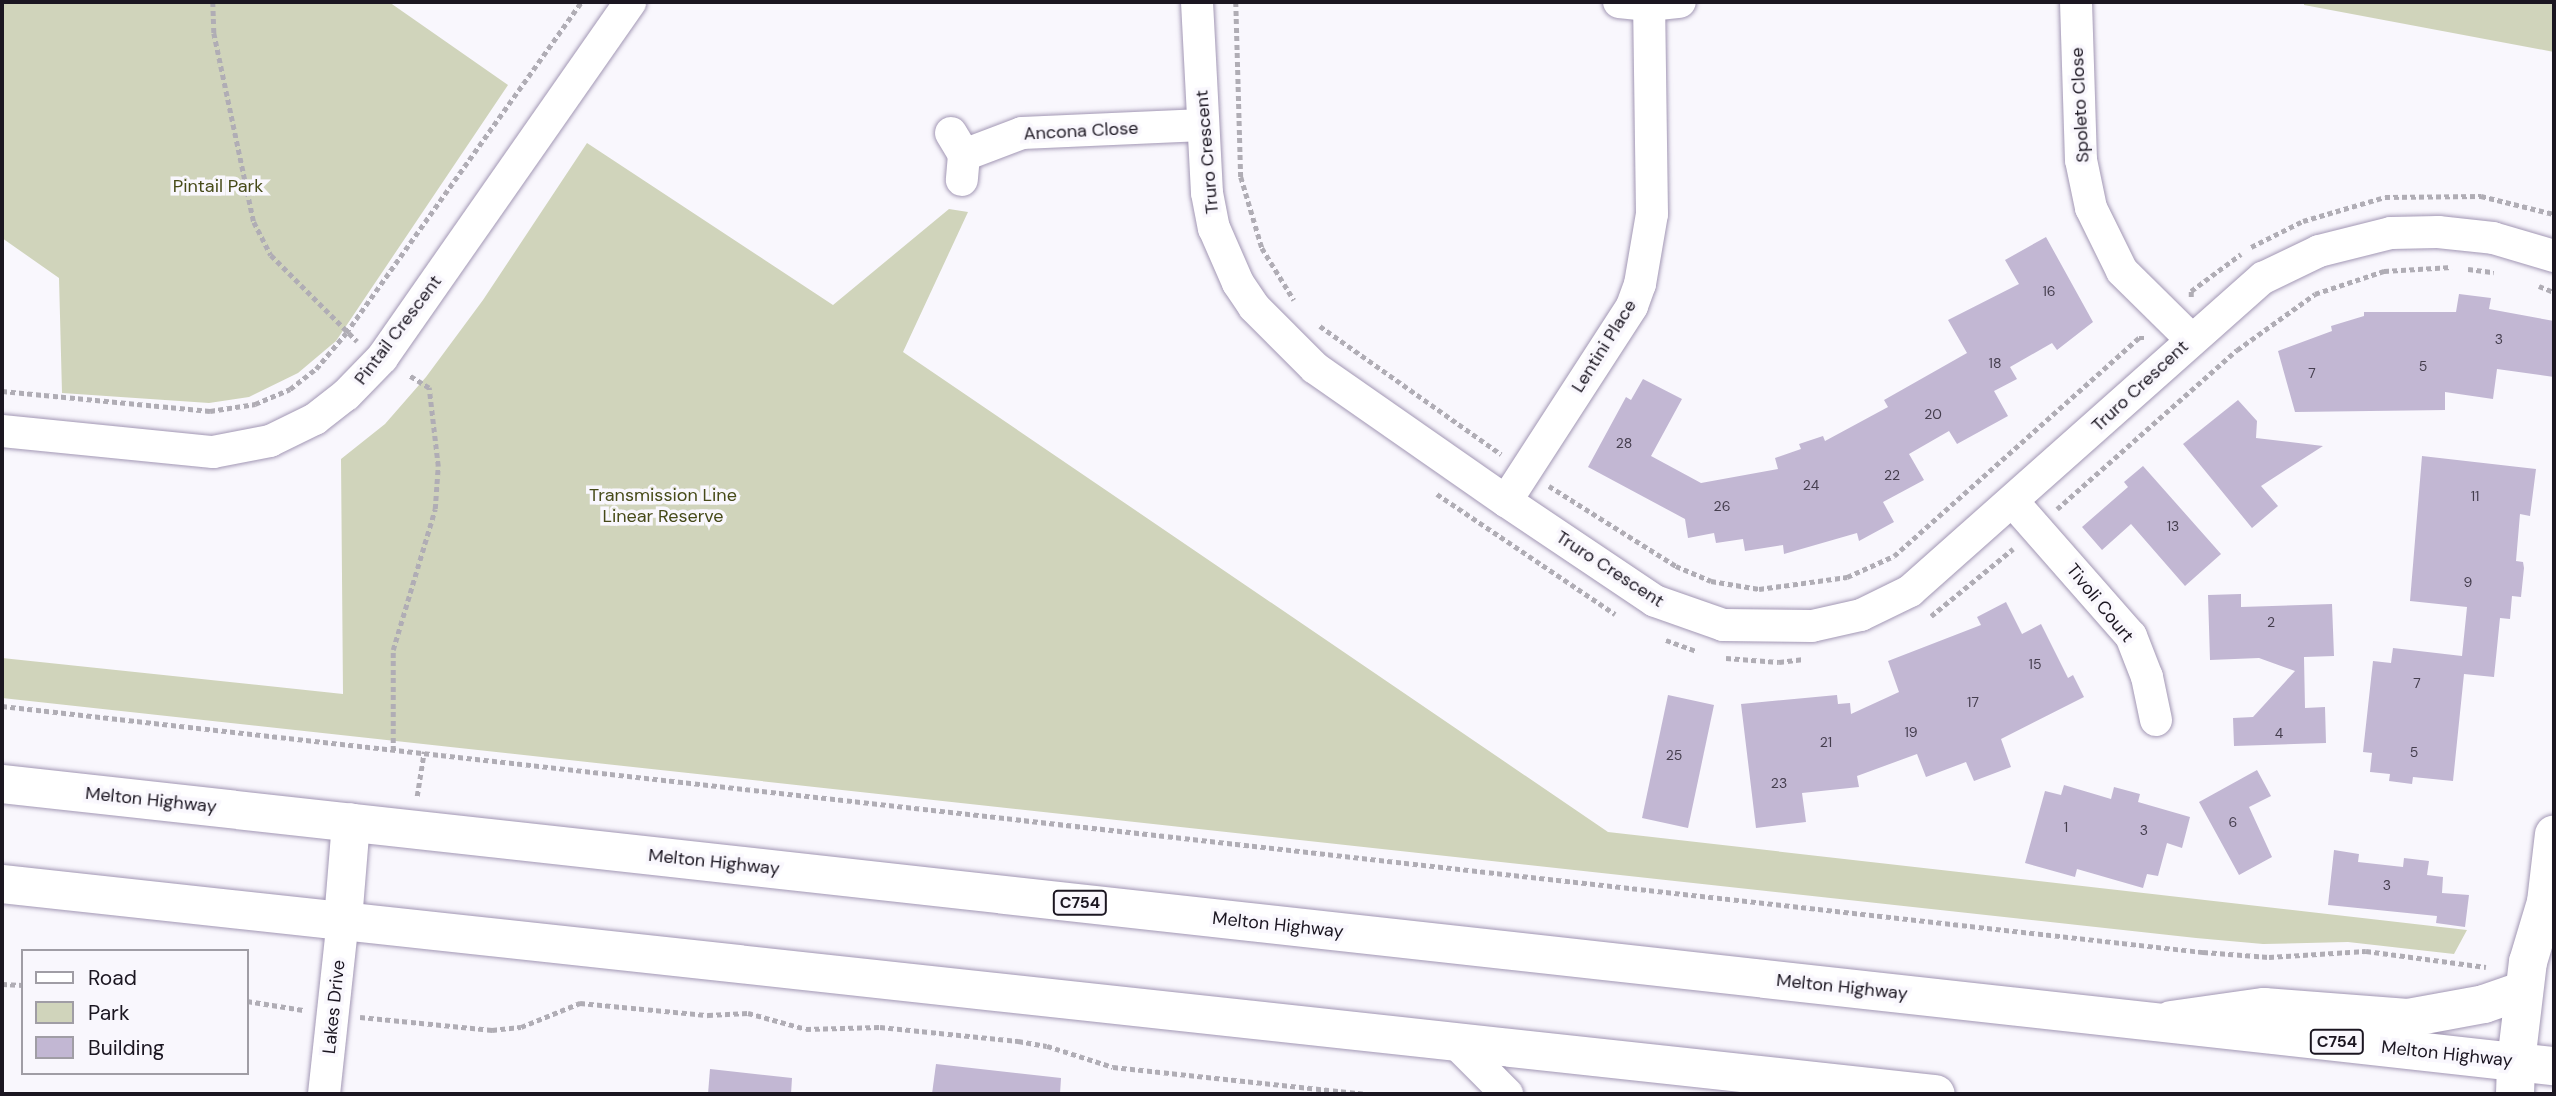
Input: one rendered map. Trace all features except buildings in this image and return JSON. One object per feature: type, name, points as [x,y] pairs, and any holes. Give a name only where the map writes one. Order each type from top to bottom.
[{"type":"main road","name":"Melton Highway","points":[[2,783],[2159,1022],[2531,1076]]},
{"type":"main road","points":[[344,920],[351,822]]},
{"type":"main road","points":[[2531,1076],[2543,975],[2546,902],[2554,834]]},
{"type":"main road","points":[[2,884],[1936,1094]]},
{"type":"main road","points":[[2159,1022],[2246,1007],[2420,1017],[2484,1004],[2543,975]]},
{"type":"street","name":"Pintail Crescent","points":[[2,431],[213,452],[270,441],[315,419],[346,395],[382,358],[630,2]]},
{"type":"street","name":"Truro Crescent","points":[[1197,2],[1203,125],[1214,228],[1238,283],[1254,307],[1315,368],[1506,501],[1655,601],[1723,625],[1782,628],[1836,621],[1888,604],[1910,591],[2014,503],[2182,330],[2263,278],[2319,251],[2370,237],[2413,231],[2466,234],[2554,256]]},
{"type":"street","name":"Lentini Place","points":[[1506,501],[1632,306],[1640,284],[1652,214],[1634,4],[1680,2]]},
{"type":"street","name":"Spoleto Close","points":[[2076,2],[2081,160],[2091,208],[2122,271],[2182,330]]},
{"type":"street","name":"Ancona Close","points":[[959,156],[1022,133],[1203,125]]},
{"type":"street","name":"Tivoli Court","points":[[2014,503],[2130,636],[2147,677],[2156,720]]},
{"type":"street","name":"Lakes Drive","points":[[324,1094],[344,920]]},
{"type":"street","points":[[1455,1042],[1507,1094]]},
{"type":"path","points":[[2,391],[210,411],[255,404],[290,389],[316,369],[346,333],[581,2]]},
{"type":"path","points":[[1236,2],[1243,188],[1262,248],[1299,306]]},
{"type":"path","points":[[2191,291],[2267,237],[2344,206],[2385,197],[2481,196],[2554,214]]},
{"type":"path","points":[[2180,286],[2191,291]]},
{"type":"path","points":[[1318,325],[1524,472],[1676,566],[1711,581],[1759,589],[1802,587],[1847,577],[1894,556],[2139,338],[2182,330],[2192,304],[2191,291]]},
{"type":"path","points":[[2,706],[2245,956],[2367,951],[2487,967]]},
{"type":"path","points":[[411,829],[424,752]]},
{"type":"path","points":[[2,984],[21,985]]},
{"type":"path","points":[[248,1001],[333,1014],[506,1030],[580,1003],[708,1015],[748,1013],[806,1029],[880,1027],[1018,1041],[1047,1046],[1113,1068],[1367,1094]]},
{"type":"green space","name":"Pintail Park","points":[[2,2],[389,2],[508,85],[336,341],[298,373],[249,397],[209,403],[62,393],[59,278],[2,238]]},
{"type":"green space","points":[[2304,2],[2554,2],[2554,52],[2304,5]]},
{"type":"green space","name":"Transmission Line Linear Reserve","points":[[587,143],[833,305],[949,209],[968,212],[903,352],[1608,832],[2467,930],[2454,954],[2348,942],[2263,944],[2196,938],[2,698],[2,658],[343,694],[341,459],[385,424],[426,377],[483,300]]}]
